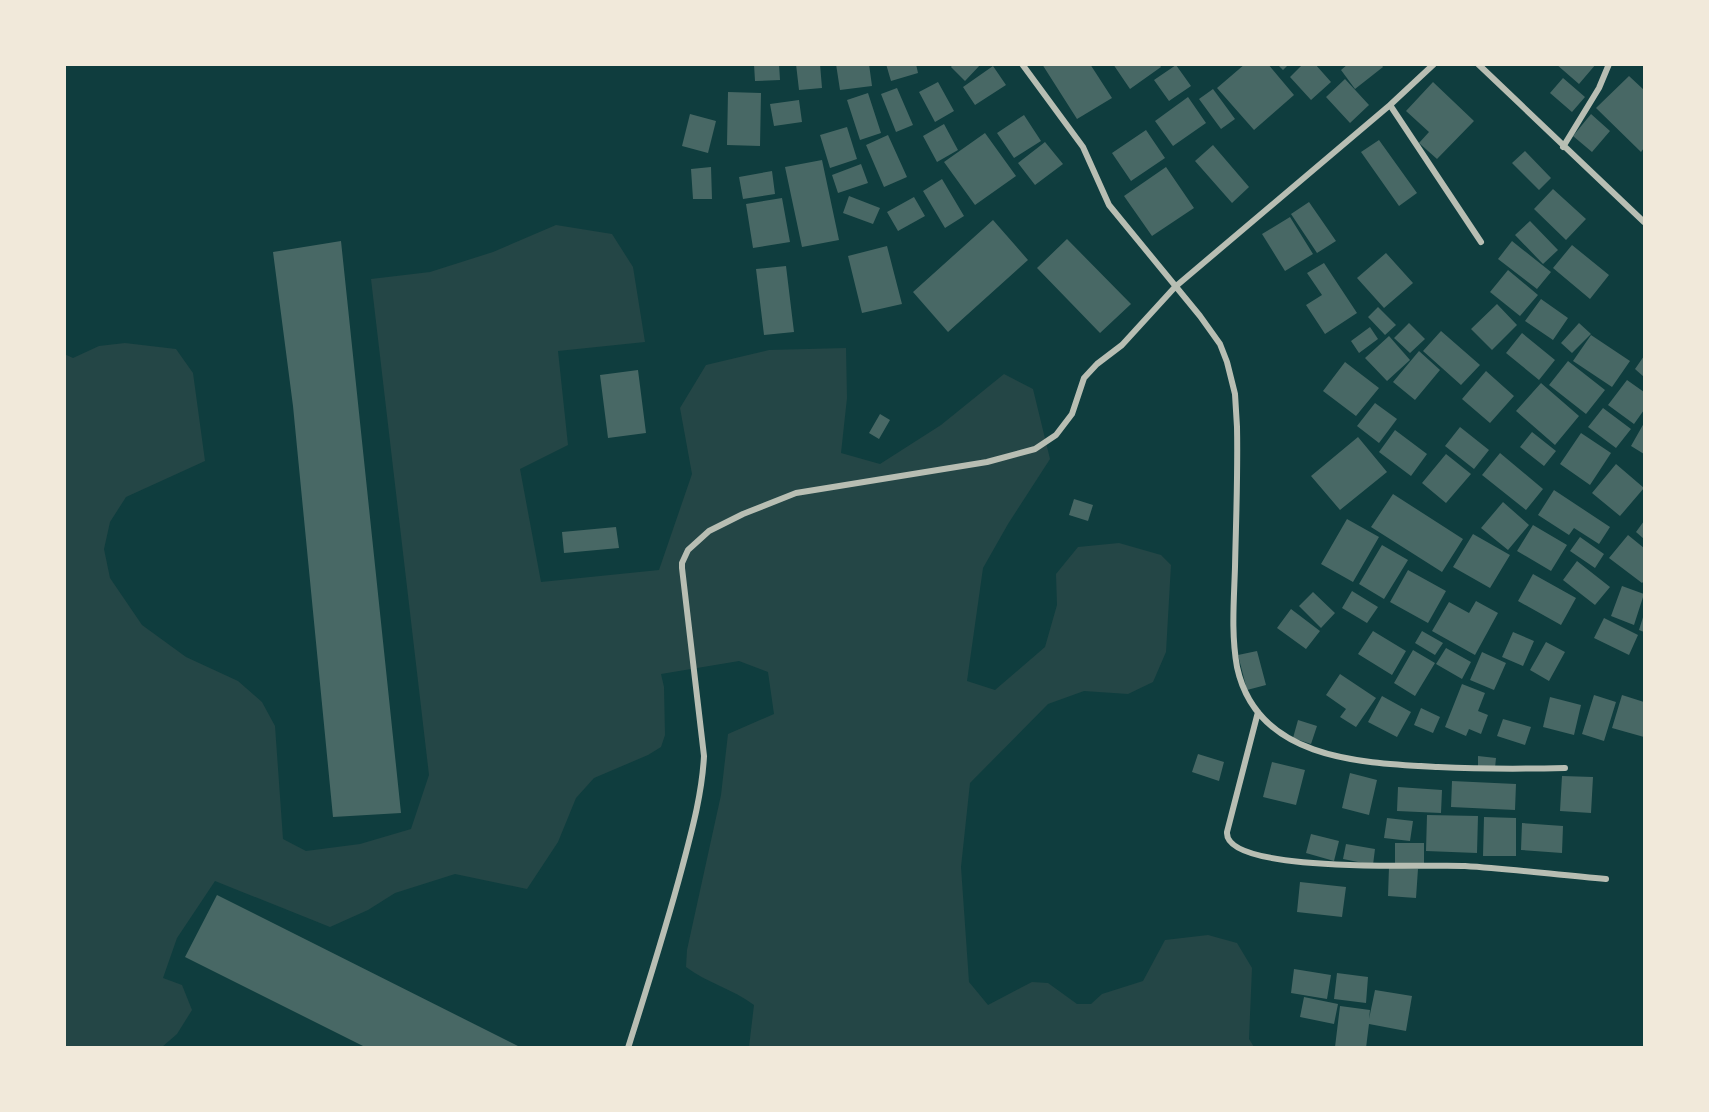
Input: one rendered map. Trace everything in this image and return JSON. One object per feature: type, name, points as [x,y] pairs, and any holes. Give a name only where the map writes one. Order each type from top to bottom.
[{"type":"street","points":[[1022,64],[1083,147],[1109,205],[1200,316],[1220,344],[1227,362],[1235,394],[1238,483],[1233,612],[1234,646],[1243,687],[1258,712],[1281,733],[1324,755],[1410,766],[1565,768]]},
{"type":"street","points":[[628,1047],[671,909],[697,812],[703,778],[704,756],[682,568],[688,549],[709,531],[726,522],[796,493],[987,462],[1035,449],[1056,435],[1072,414],[1084,378],[1122,345],[1175,287],[1390,105],[1434,64]]},
{"type":"street","points":[[1478,64],[1644,222]]},
{"type":"street","points":[[1563,147],[1599,88],[1609,64]]},
{"type":"street","points":[[1390,105],[1481,242]]},
{"type":"street","points":[[1258,712],[1243,762],[1227,832],[1229,842],[1239,849],[1284,860],[1316,864],[1464,866],[1606,879]]},
{"type":"shaded area","points":[[556,225],[612,234],[633,267],[645,342],[558,351],[568,445],[520,469],[541,582],[659,570],[692,474],[680,408],[706,365],[769,350],[846,348],[847,398],[841,453],[880,464],[941,425],[1004,374],[1033,389],[1050,459],[983,568],[967,681],[995,690],[1045,647],[1057,605],[1056,574],[1078,547],[1119,543],[1161,555],[1171,565],[1166,652],[1153,682],[1128,694],[1084,691],[1048,704],[970,783],[961,867],[969,982],[988,1005],[1032,982],[1048,983],[1077,1004],[1091,1004],[1102,994],[1143,981],[1165,940],[1208,935],[1237,943],[1252,968],[1249,1039],[1254,1047],[749,1047],[754,1005],[686,967],[687,950],[721,795],[728,734],[774,714],[768,672],[739,661],[661,674],[664,687],[665,735],[661,747],[648,755],[594,778],[576,798],[558,842],[527,889],[455,874],[395,893],[368,910],[330,927],[215,881],[177,938],[163,978],[182,985],[192,1010],[177,1034],[162,1047],[65,1047],[64,354],[73,358],[99,346],[125,343],[176,349],[193,373],[205,461],[126,497],[110,522],[104,549],[110,578],[142,625],[186,657],[238,681],[262,702],[275,726],[283,839],[306,851],[360,844],[411,829],[429,775],[371,279],[430,272],[493,252]]},
{"type":"building","points":[[754,64],[779,64],[780,80],[755,81]]},
{"type":"building","points":[[796,64],[820,64],[822,88],[799,90]]},
{"type":"building","points":[[836,64],[869,64],[872,86],[840,90]]},
{"type":"building","points":[[886,64],[916,64],[918,73],[891,81]]},
{"type":"building","points":[[953,64],[981,64],[965,81],[951,67]]},
{"type":"building","points":[[1042,64],[1090,64],[1112,98],[1077,119]]},
{"type":"building","points":[[1113,64],[1159,64],[1161,67],[1130,89]]},
{"type":"building","points":[[1245,64],[1268,64],[1294,95],[1254,130],[1217,88]]},
{"type":"building","points":[[1277,64],[1289,64],[1283,70]]},
{"type":"building","points":[[1303,64],[1315,64],[1331,82],[1311,100],[1290,77]]},
{"type":"building","points":[[1348,64],[1381,64],[1383,67],[1355,89],[1341,70]]},
{"type":"building","points":[[1556,64],[1596,64],[1579,84]]},
{"type":"building","points":[[1176,65],[1191,86],[1169,101],[1154,80]]},
{"type":"building","points":[[993,66],[1006,85],[975,105],[963,87]]},
{"type":"building","points":[[1629,76],[1644,90],[1644,148],[1641,152],[1596,108]]},
{"type":"building","points":[[1563,78],[1585,97],[1572,112],[1550,93]]},
{"type":"building","points":[[1345,79],[1369,105],[1350,123],[1326,97]]},
{"type":"building","points":[[938,82],[954,111],[935,122],[919,92]]},
{"type":"building","points":[[1433,82],[1474,121],[1437,159],[1419,143],[1429,132],[1406,111]]},
{"type":"building","points":[[897,88],[913,125],[896,132],[881,94]]},
{"type":"building","points":[[1213,89],[1235,119],[1221,129],[1199,99]]},
{"type":"building","points":[[728,92],[761,93],[760,146],[727,145]]},
{"type":"building","points":[[868,93],[881,133],[860,140],[847,100]]},
{"type":"building","points":[[1188,97],[1206,123],[1173,146],[1155,121]]},
{"type":"building","points":[[799,100],[802,122],[774,126],[770,104]]},
{"type":"building","points":[[690,114],[716,121],[708,153],[682,146]]},
{"type":"building","points":[[1591,114],[1610,131],[1592,152],[1573,136]]},
{"type":"building","points":[[1024,115],[1041,141],[1014,158],[997,133]]},
{"type":"building","points":[[944,124],[958,150],[937,162],[923,136]]},
{"type":"building","points":[[847,127],[857,159],[830,168],[820,135]]},
{"type":"building","points":[[1146,130],[1165,158],[1131,181],[1112,153]]},
{"type":"building","points":[[985,133],[1016,176],[975,205],[944,162]]},
{"type":"building","points":[[888,135],[907,177],[884,187],[866,145]]},
{"type":"building","points":[[1379,140],[1417,193],[1399,206],[1361,152]]},
{"type":"building","points":[[1045,142],[1063,164],[1035,185],[1018,163]]},
{"type":"building","points":[[1213,145],[1249,187],[1232,203],[1195,161]]},
{"type":"building","points":[[1525,151],[1551,178],[1539,190],[1512,163]]},
{"type":"building","points":[[822,160],[839,240],[802,247],[785,167]]},
{"type":"building","points":[[861,164],[868,183],[838,193],[832,175]]},
{"type":"building","points":[[711,167],[712,199],[693,199],[691,169]]},
{"type":"building","points":[[1166,167],[1194,208],[1152,236],[1124,196]]},
{"type":"building","points":[[772,171],[775,194],[743,199],[739,177]]},
{"type":"building","points":[[942,179],[964,216],[945,228],[923,191]]},
{"type":"building","points":[[1553,189],[1586,219],[1566,240],[1534,209]]},
{"type":"building","points":[[849,196],[880,208],[873,224],[843,213]]},
{"type":"building","points":[[914,197],[925,216],[898,231],[887,212]]},
{"type":"building","points":[[782,198],[790,242],[753,248],[746,204]]},
{"type":"building","points":[[1309,202],[1336,241],[1317,253],[1291,214]]},
{"type":"building","points":[[1290,217],[1313,254],[1285,271],[1262,234]]},
{"type":"building","points":[[993,220],[1028,260],[948,332],[913,292]]},
{"type":"building","points":[[1530,221],[1558,250],[1543,264],[1515,235]]},
{"type":"building","points":[[1067,239],[1131,304],[1100,333],[1037,268]]},
{"type":"building","points":[[341,241],[401,813],[333,817],[293,406],[273,252]]},
{"type":"building","points":[[1512,241],[1551,272],[1537,289],[1498,259]]},
{"type":"building","points":[[1572,245],[1609,275],[1590,299],[1553,268]]},
{"type":"building","points":[[887,246],[902,304],[862,313],[848,256]]},
{"type":"building","points":[[1386,253],[1413,283],[1384,308],[1357,278]]},
{"type":"building","points":[[1324,263],[1357,313],[1325,334],[1306,305],[1322,295],[1307,273]]},
{"type":"building","points":[[786,266],[794,332],[764,335],[756,269]]},
{"type":"building","points":[[1508,270],[1538,295],[1520,316],[1490,292]]},
{"type":"building","points":[[1541,299],[1568,318],[1553,340],[1525,321]]},
{"type":"building","points":[[1497,304],[1517,325],[1492,350],[1471,329]]},
{"type":"building","points":[[1378,307],[1396,325],[1385,335],[1368,317]]},
{"type":"building","points":[[1409,323],[1425,339],[1410,353],[1394,338]]},
{"type":"building","points":[[1579,323],[1591,334],[1572,353],[1561,343]]},
{"type":"building","points":[[1370,327],[1378,339],[1359,353],[1351,341]]},
{"type":"building","points":[[1441,331],[1480,365],[1461,385],[1423,351]]},
{"type":"building","points":[[1522,333],[1555,360],[1539,380],[1506,353]]},
{"type":"building","points":[[1591,335],[1630,361],[1612,387],[1573,361]]},
{"type":"building","points":[[1389,336],[1410,360],[1387,381],[1365,358]]},
{"type":"building","points":[[1419,351],[1440,370],[1415,400],[1393,382]]},
{"type":"building","points":[[1644,356],[1644,377],[1635,369]]},
{"type":"building","points":[[1568,361],[1605,390],[1586,414],[1549,385]]},
{"type":"building","points":[[1345,362],[1379,388],[1356,416],[1323,391]]},
{"type":"building","points":[[638,370],[646,433],[608,438],[600,375]]},
{"type":"building","points":[[1486,371],[1514,396],[1490,423],[1462,399]]},
{"type":"building","points":[[1627,380],[1644,392],[1644,410],[1634,424],[1608,405]]},
{"type":"building","points":[[1541,383],[1579,416],[1555,445],[1516,411]]},
{"type":"building","points":[[1375,403],[1397,419],[1379,443],[1357,426]]},
{"type":"building","points":[[1603,408],[1631,429],[1616,448],[1588,427]]},
{"type":"building","points":[[880,414],[890,420],[879,439],[869,433]]},
{"type":"building","points":[[1644,423],[1644,454],[1631,446]]},
{"type":"building","points":[[1460,427],[1489,450],[1474,469],[1445,446]]},
{"type":"building","points":[[1395,430],[1427,454],[1411,476],[1379,452]]},
{"type":"building","points":[[1532,432],[1556,451],[1544,466],[1520,447]]},
{"type":"building","points":[[1581,433],[1611,453],[1590,485],[1560,464]]},
{"type":"building","points":[[1358,437],[1387,472],[1340,510],[1311,476]]},
{"type":"building","points":[[1500,453],[1543,489],[1526,510],[1482,475]]},
{"type":"building","points":[[1446,454],[1471,474],[1446,503],[1422,483]]},
{"type":"building","points":[[1616,464],[1644,488],[1620,516],[1592,493]]},
{"type":"building","points":[[1554,490],[1610,527],[1599,544],[1574,528],[1569,535],[1538,515]]},
{"type":"building","points":[[1393,494],[1463,539],[1442,572],[1371,527]]},
{"type":"building","points":[[1074,499],[1093,505],[1088,521],[1069,515]]},
{"type":"building","points":[[1503,502],[1529,525],[1508,550],[1481,528]]},
{"type":"building","points":[[1347,519],[1379,537],[1353,582],[1321,564]]},
{"type":"building","points":[[1644,521],[1644,539],[1636,532]]},
{"type":"building","points":[[1533,525],[1567,545],[1551,571],[1517,551]]},
{"type":"building","points":[[616,527],[619,548],[564,553],[562,532]]},
{"type":"building","points":[[1473,534],[1510,555],[1490,588],[1453,567]]},
{"type":"building","points":[[1628,535],[1644,548],[1644,581],[1642,583],[1609,558]]},
{"type":"building","points":[[1580,537],[1604,554],[1595,568],[1570,551]]},
{"type":"building","points":[[1382,545],[1408,560],[1384,599],[1359,584]]},
{"type":"building","points":[[1577,561],[1610,587],[1595,605],[1563,580]]},
{"type":"building","points":[[1408,570],[1446,591],[1428,623],[1390,602]]},
{"type":"building","points":[[1533,574],[1576,598],[1561,625],[1518,601]]},
{"type":"building","points":[[1622,586],[1644,594],[1634,625],[1611,616]]},
{"type":"building","points":[[1352,591],[1378,607],[1367,623],[1342,608]]},
{"type":"building","points":[[1313,592],[1335,613],[1321,628],[1299,606]]},
{"type":"building","points":[[1476,601],[1498,613],[1475,655],[1432,631],[1449,602],[1469,613]]},
{"type":"building","points":[[1291,609],[1320,631],[1306,649],[1277,628]]},
{"type":"building","points":[[1644,614],[1644,632],[1639,630]]},
{"type":"building","points":[[1604,618],[1638,635],[1629,655],[1594,638]]},
{"type":"building","points":[[1373,631],[1406,651],[1392,675],[1358,654]]},
{"type":"building","points":[[1422,631],[1443,643],[1435,655],[1415,643]]},
{"type":"building","points":[[1513,632],[1534,641],[1523,666],[1502,657]]},
{"type":"building","points":[[1546,642],[1565,652],[1549,681],[1530,670]]},
{"type":"building","points":[[1446,648],[1471,662],[1462,679],[1436,664]]},
{"type":"building","points":[[1413,650],[1435,663],[1415,696],[1394,683]]},
{"type":"building","points":[[1257,651],[1266,685],[1247,690],[1238,655]]},
{"type":"building","points":[[1482,652],[1506,663],[1494,690],[1470,680]]},
{"type":"building","points":[[1340,674],[1376,698],[1356,727],[1340,717],[1346,709],[1326,695]]},
{"type":"building","points":[[1462,684],[1485,693],[1478,711],[1488,715],[1481,734],[1469,729],[1466,736],[1445,727]]},
{"type":"building","points":[[1594,695],[1616,702],[1604,741],[1582,734]]},
{"type":"building","points":[[1622,695],[1644,702],[1644,737],[1612,728]]},
{"type":"building","points":[[1382,696],[1411,712],[1397,737],[1368,722]]},
{"type":"building","points":[[1550,697],[1581,705],[1574,735],[1543,727]]},
{"type":"building","points":[[1421,708],[1440,717],[1433,733],[1414,725]]},
{"type":"building","points":[[1503,719],[1531,727],[1525,745],[1497,736]]},
{"type":"building","points":[[1298,720],[1317,726],[1311,744],[1293,738]]},
{"type":"building","points":[[1198,754],[1224,762],[1219,781],[1192,772]]},
{"type":"building","points":[[1478,756],[1496,758],[1495,768],[1478,767]]},
{"type":"building","points":[[1272,762],[1305,770],[1296,805],[1263,797]]},
{"type":"building","points":[[1350,773],[1377,780],[1369,815],[1342,808]]},
{"type":"building","points":[[1562,776],[1593,777],[1591,813],[1560,811]]},
{"type":"building","points":[[1452,781],[1516,784],[1515,810],[1451,807]]},
{"type":"building","points":[[1398,787],[1442,790],[1441,813],[1397,811]]},
{"type":"building","points":[[1427,815],[1478,816],[1477,853],[1426,851]]},
{"type":"building","points":[[1484,817],[1516,818],[1516,856],[1483,856]]},
{"type":"building","points":[[1387,818],[1413,821],[1410,841],[1384,838]]},
{"type":"building","points":[[1522,823],[1563,826],[1562,853],[1521,850]]},
{"type":"building","points":[[1311,834],[1339,841],[1334,861],[1306,853]]},
{"type":"building","points":[[1395,843],[1424,843],[1424,864],[1395,864]]},
{"type":"building","points":[[1346,844],[1375,849],[1373,865],[1343,859]]},
{"type":"building","points":[[1389,867],[1418,869],[1416,898],[1388,896]]},
{"type":"building","points":[[1300,882],[1346,887],[1342,917],[1297,912]]},
{"type":"building","points":[[217,895],[522,1048],[367,1048],[185,957]]},
{"type":"building","points":[[1294,969],[1331,975],[1327,999],[1291,993]]},
{"type":"building","points":[[1337,973],[1368,977],[1366,1003],[1334,999]]},
{"type":"building","points":[[1375,990],[1412,996],[1406,1031],[1369,1024],[1366,1048],[1335,1047],[1340,1006],[1370,1010],[1369,1019]]},
{"type":"building","points":[[1304,997],[1338,1004],[1334,1024],[1300,1017]]}]
